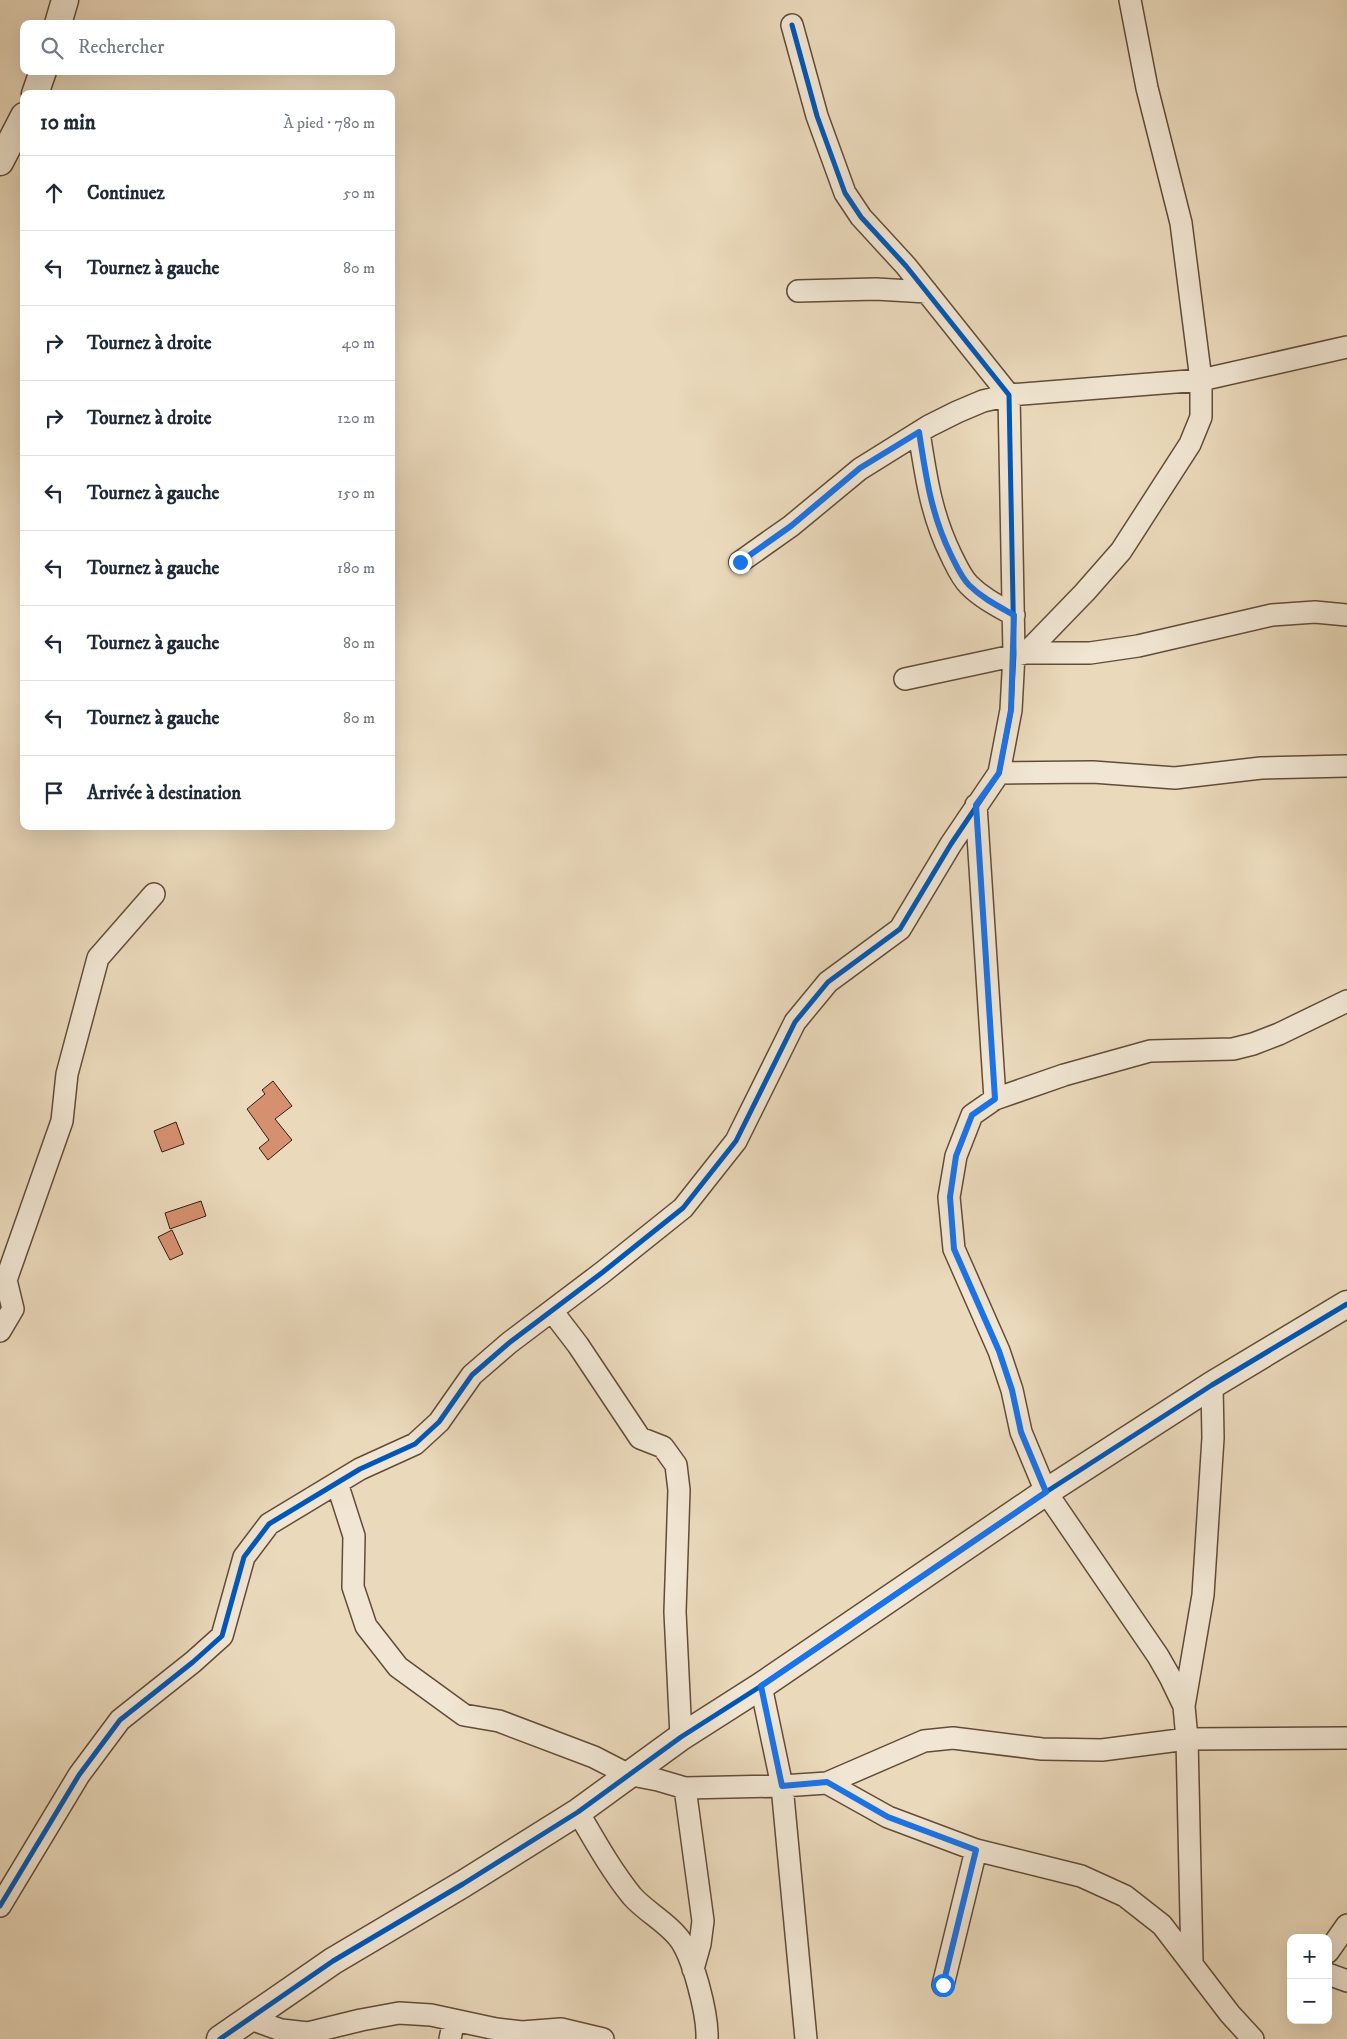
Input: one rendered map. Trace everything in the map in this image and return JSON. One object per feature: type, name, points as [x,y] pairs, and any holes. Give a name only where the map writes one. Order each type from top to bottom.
[{"type":"street","points":[[59,20],[65,0]]},
{"type":"street","points":[[1020,654],[1085,592],[1121,552],[1160,494],[1190,444],[1200,417],[1202,380],[1181,223],[1146,88],[1130,0]]},
{"type":"street","points":[[0,1906],[79,1776],[120,1720],[193,1662],[222,1636],[244,1557],[269,1524],[360,1469],[415,1444],[439,1422],[472,1375],[509,1343],[683,1208],[736,1141],[795,1022],[828,982],[900,929],[976,805],[999,773],[1020,654],[1014,615],[1009,396],[906,266],[861,217],[845,193],[817,116],[792,25]]},
{"type":"street","points":[[37,90],[42,75]]},
{"type":"street","points":[[0,162],[20,124]]},
{"type":"street","points":[[798,290],[876,289],[926,292]]},
{"type":"street","points":[[740,562],[791,526],[860,468],[919,432],[983,400],[1009,396],[1202,380],[1347,347]]},
{"type":"street","points":[[919,432],[929,497],[940,532],[955,563],[968,584],[986,600],[1014,615]]},
{"type":"street","points":[[905,679],[1020,654],[1090,653],[1138,646],[1272,615],[1316,612],[1347,615]]},
{"type":"street","points":[[999,773],[1093,772],[1176,778],[1262,768],[1347,766]]},
{"type":"street","points":[[976,805],[995,1099]]},
{"type":"street","points":[[0,1330],[13,1309],[6,1280],[62,1121],[67,1074],[98,958],[154,894]]},
{"type":"street","points":[[1184,1706],[1158,1656],[1046,1492],[1021,1432],[1012,1390],[999,1351],[954,1249],[950,1197],[956,1156],[972,1115],[995,1099],[1064,1075],[1150,1051],[1233,1049],[1253,1044],[1279,1034],[1347,1001]]},
{"type":"street","points":[[220,2039],[332,1961],[464,1884],[578,1812],[681,1736],[761,1686],[1046,1492],[1212,1385],[1347,1304]]},
{"type":"street","points":[[552,1311],[578,1345],[640,1438],[663,1447],[676,1465],[679,1490],[674,1612],[681,1736]]},
{"type":"street","points":[[1192,1962],[1187,1740],[1184,1706],[1203,1595],[1212,1438],[1212,1385]]},
{"type":"street","points":[[337,1483],[354,1536],[353,1587],[366,1626],[398,1667],[464,1715],[499,1721],[594,1756],[628,1774],[685,1788],[782,1786],[827,1782],[924,1741],[953,1738],[1042,1750],[1102,1750],[1187,1740],[1347,1738]]},
{"type":"street","points":[[761,1686],[782,1786],[806,2039]]},
{"type":"street","points":[[827,1782],[888,1817],[976,1850],[1082,1876],[1125,1896],[1162,1925],[1230,2014],[1253,2039]]},
{"type":"street","points":[[685,1788],[703,1921],[700,1944],[692,1969]]},
{"type":"street","points":[[578,1812],[607,1861],[634,1898],[677,1936],[687,1950],[708,2024],[707,2039]]},
{"type":"street","points":[[943,1985],[976,1850]]},
{"type":"street","points":[[1332,1946],[1347,1925]]},
{"type":"street","points":[[1332,1975],[1347,1981]]},
{"type":"street","points":[[251,2019],[281,2030],[308,2033],[399,2013],[431,2015],[452,2029],[522,2032],[561,2029],[603,2039]]},
{"type":"building","points":[[273,1081],[292,1106],[275,1119],[292,1140],[268,1160],[259,1148],[269,1140],[247,1109],[265,1094],[262,1090]]},
{"type":"building","points":[[176,1122],[184,1144],[162,1152],[154,1131]]},
{"type":"building","points":[[201,1201],[206,1216],[170,1229],[165,1213]]},
{"type":"building","points":[[172,1230],[183,1254],[170,1260],[158,1237]]},
{"type":"cycle path","points":[[0,1906],[79,1775],[120,1720],[193,1662],[222,1636],[244,1557],[269,1524],[360,1469],[415,1444],[439,1422],[472,1375],[509,1343],[603,1272],[683,1208],[736,1141],[795,1022],[828,982],[900,929],[951,844],[999,773],[1011,710],[1014,654],[1009,395],[906,266],[861,217],[845,193],[817,116],[792,25]]},
{"type":"cycle path","points":[[220,2039],[333,1961],[463,1884],[578,1812],[681,1737],[761,1686],[1046,1492],[1212,1385],[1347,1304]]},
{"type":"route","points":[[740,562],[791,526],[860,468],[919,432],[929,497],[940,532],[955,563],[968,584],[986,600],[1014,615],[1011,710],[999,773],[976,805],[995,1099],[972,1115],[956,1156],[950,1197],[954,1249],[999,1351],[1012,1390],[1021,1432],[1046,1492],[761,1686],[782,1786],[827,1782],[888,1817],[976,1850],[943,1985]]}]
